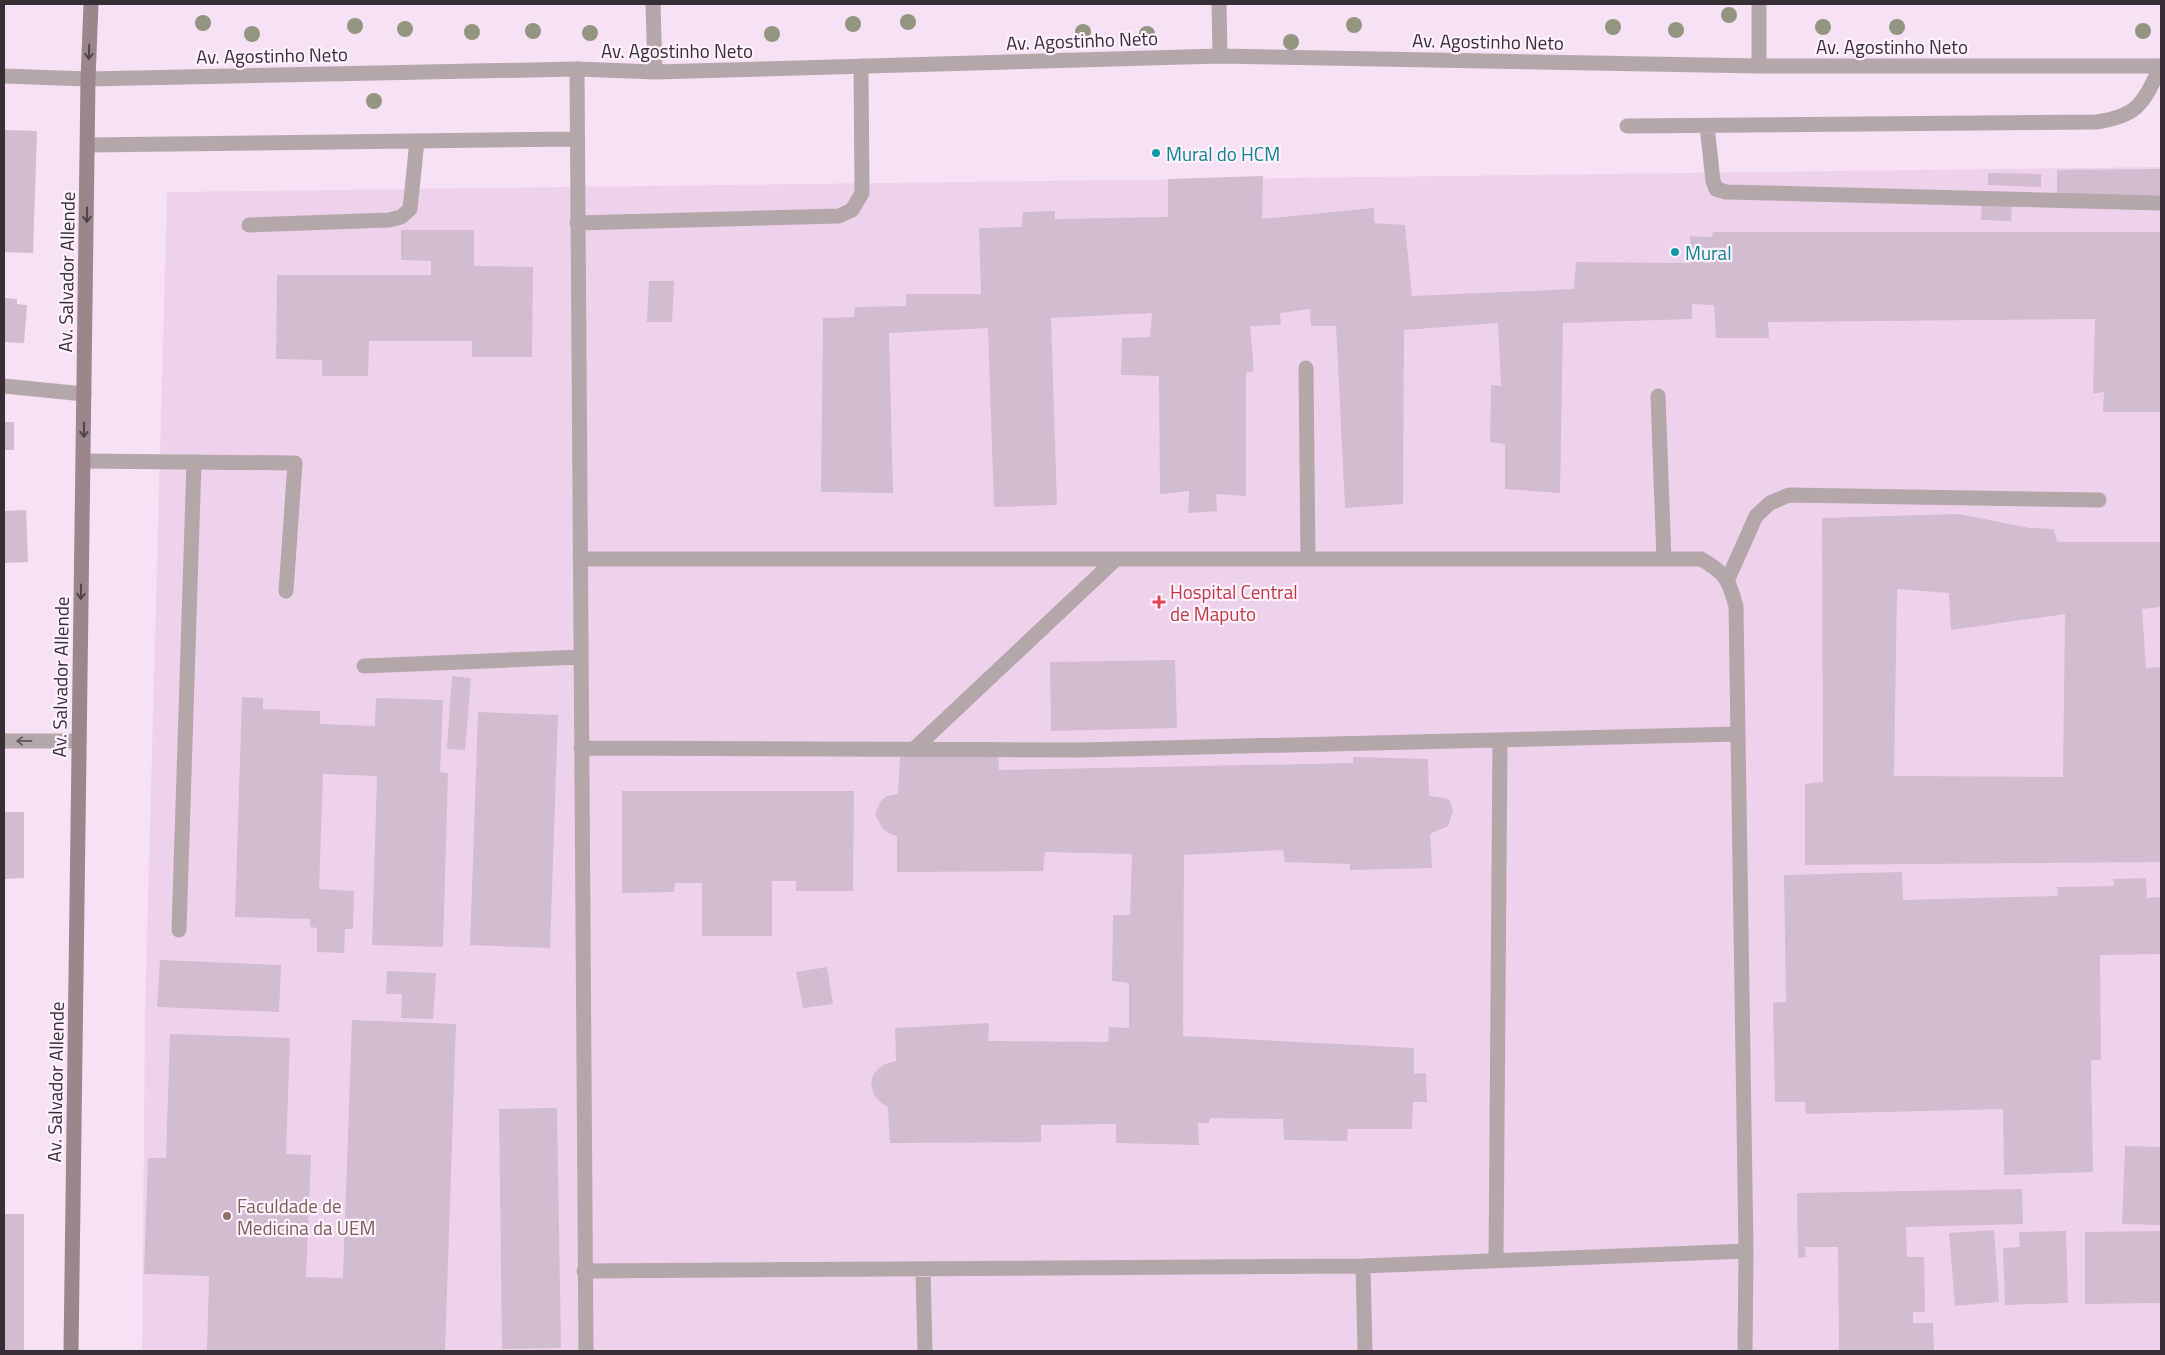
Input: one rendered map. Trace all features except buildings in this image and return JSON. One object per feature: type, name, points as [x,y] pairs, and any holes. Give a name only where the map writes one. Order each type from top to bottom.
[{"type":"street","name":"Av. Salvador Allende","points":[[71,1351],[88,79],[91,4]]},
{"type":"street","points":[[653,4],[655,72]]},
{"type":"street","points":[[1219,4],[1220,56]]},
{"type":"street","points":[[1759,4],[1759,66]]},
{"type":"street","name":"Av. Agostinho Neto","points":[[4,76],[88,79],[577,69],[655,72],[1220,56],[1759,66],[2161,66]]},
{"type":"street","points":[[578,223],[839,216],[852,210],[862,193],[861,66]]},
{"type":"street","points":[[1626,126],[2103,121],[2118,119],[2133,110],[2144,99],[2161,66]]},
{"type":"street","points":[[577,69],[586,1351]]},
{"type":"street","points":[[1707,126],[1713,181],[1716,189],[1726,192],[2161,203]]},
{"type":"street","points":[[88,145],[577,139]]},
{"type":"street","points":[[248,225],[389,220],[401,217],[410,209],[417,141]]},
{"type":"street","points":[[1306,368],[1308,559]]},
{"type":"street","points":[[4,386],[84,394]]},
{"type":"street","points":[[1658,396],[1664,559]]},
{"type":"street","points":[[83,461],[295,463],[286,591]]},
{"type":"street","points":[[179,930],[194,462]]},
{"type":"street","points":[[1728,579],[1756,516],[1770,503],[1789,496],[2100,500]]},
{"type":"street","points":[[580,559],[1701,559],[1717,568],[1728,579],[1736,606],[1746,1251],[1745,1351]]},
{"type":"street","points":[[913,750],[1116,559]]},
{"type":"street","points":[[364,666],[580,657]]},
{"type":"street","points":[[581,748],[1081,750],[1738,734]]},
{"type":"street","points":[[1496,1260],[1500,740]]},
{"type":"street","points":[[4,741],[79,741]]},
{"type":"street","points":[[584,1270],[1363,1266],[1746,1251]]},
{"type":"street","points":[[1363,1266],[1365,1351]]},
{"type":"street","points":[[923,1269],[925,1351]]},
{"type":"shaded area","name":"Hospital Central de Maputo","points":[[2161,167],[2161,1351],[142,1351],[145,1012],[167,192]]},
{"type":"place","name":"Mural do HCM","points":[[1156,153]]},
{"type":"place","name":"Mural","points":[[1675,252]]},
{"type":"place","name":"Hospital Central de Maputo","points":[[1159,602]]},
{"type":"place","name":"Faculdade de Medicina da UEM","points":[[227,1216]]}]
